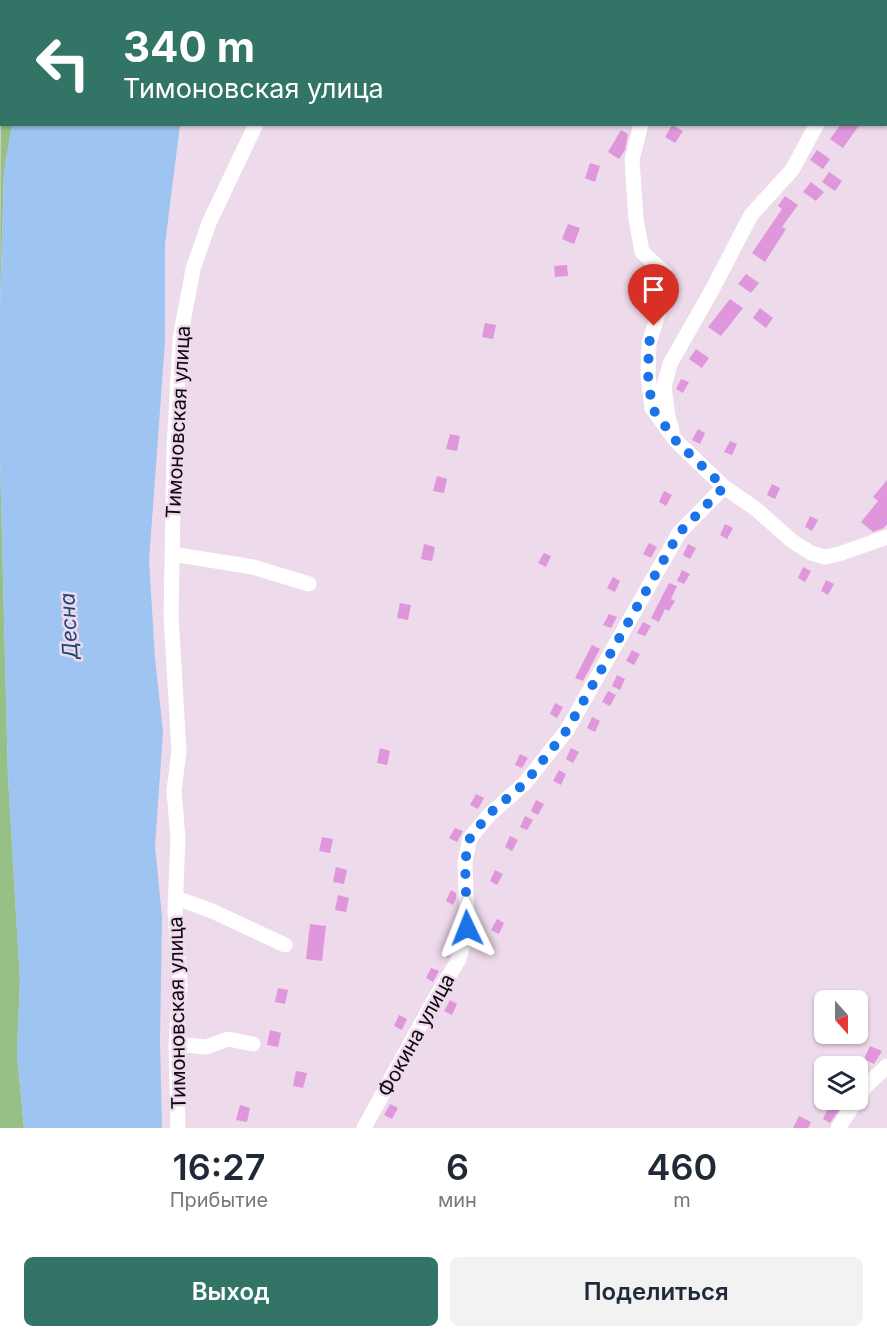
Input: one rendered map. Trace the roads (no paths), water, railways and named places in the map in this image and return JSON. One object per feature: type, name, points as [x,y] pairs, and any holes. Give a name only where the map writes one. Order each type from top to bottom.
[{"type":"street","name":"Тимоновская улица","points":[[178,1128],[176,1044],[180,985],[176,898],[178,838],[174,791],[179,751],[171,616],[174,450],[180,339],[193,268],[208,223],[255,126]]},
{"type":"street","points":[[640,126],[632,160],[636,219],[642,252],[665,273],[664,295],[649,343],[648,375],[652,408],[676,441],[724,487],[756,509],[792,541],[812,553],[825,557],[887,537]]},
{"type":"street","points":[[676,441],[668,417],[664,387],[670,364],[751,215],[792,170],[816,126]]},
{"type":"street","name":"Фокина улица","points":[[364,1128],[459,959],[467,928],[465,861],[470,838],[489,814],[525,783],[567,730],[679,533],[724,487]]},
{"type":"street","points":[[172,554],[253,567],[309,584]]},
{"type":"street","name":"Тимоновская улица","points":[[176,898],[212,911],[285,945]]},
{"type":"street","points":[[176,1044],[206,1047],[228,1039],[253,1044]]},
{"type":"street","points":[[868,1084],[887,1066]]},
{"type":"street","points":[[838,1128],[850,1110]]},
{"type":"water","name":"Десна","points":[[12,126],[180,126],[165,244],[165,341],[149,561],[155,658],[163,732],[155,846],[162,917],[160,1041],[162,1128],[24,1128],[17,1054],[20,981],[8,776],[0,456],[0,307],[4,172]]}]
